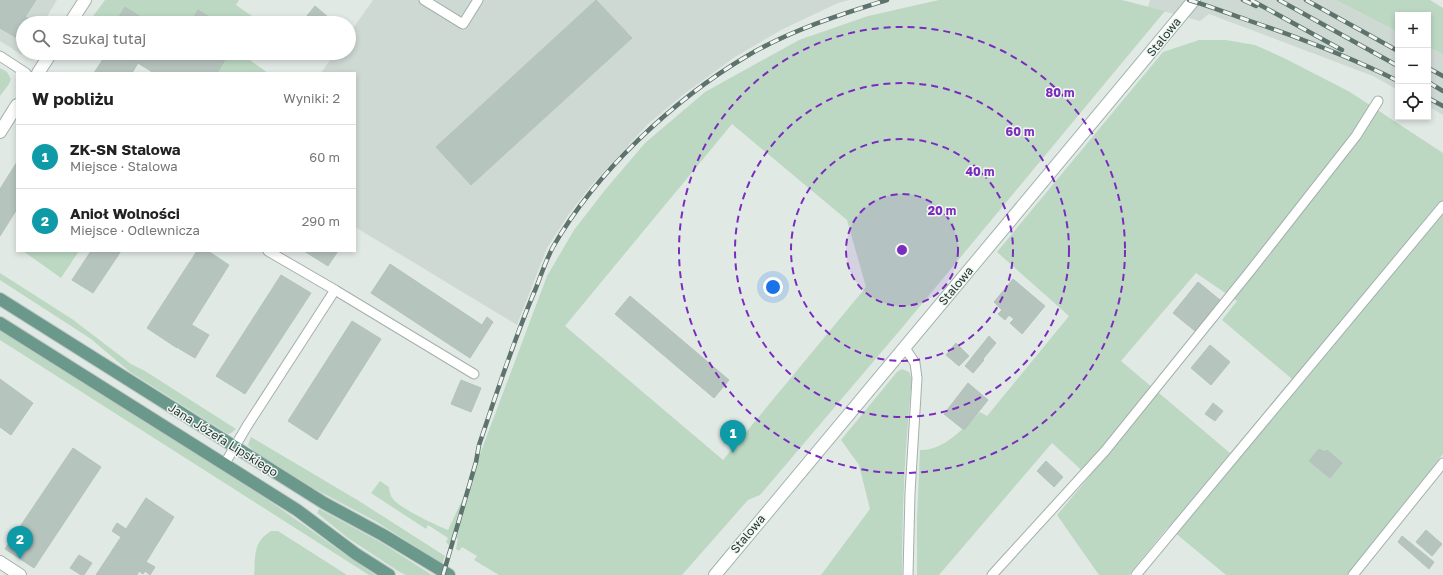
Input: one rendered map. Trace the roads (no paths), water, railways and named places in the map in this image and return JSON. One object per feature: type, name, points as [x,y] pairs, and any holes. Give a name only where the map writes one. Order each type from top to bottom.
[{"type":"main road","name":"Jana Józefa Lipskiego","points":[[0,299],[324,503],[383,535],[448,575]]},
{"type":"main road","name":"Jana Józefa Lipskiego","points":[[0,323],[297,510],[356,554],[389,575]]},
{"type":"street","points":[[75,16],[85,0]]},
{"type":"street","name":"Stalowa","points":[[715,574],[1194,0]]},
{"type":"street","points":[[39,72],[46,60]]},
{"type":"street","points":[[0,132],[16,108]]},
{"type":"street","points":[[0,562],[20,575]]},
{"type":"lane","points":[[424,0],[463,24],[478,0]]},
{"type":"lane","points":[[0,56],[24,72]]},
{"type":"lane","points":[[992,575],[1110,445],[1251,270],[1356,136],[1378,101]]},
{"type":"lane","points":[[1136,575],[1443,206]]},
{"type":"lane","points":[[270,252],[474,374]]},
{"type":"lane","points":[[224,465],[234,446],[335,290]]},
{"type":"lane","points":[[905,348],[915,363],[917,378],[910,493],[908,575]]},
{"type":"lane","points":[[1353,575],[1443,463]]},
{"type":"railway","points":[[443,575],[476,462],[479,445],[520,327],[553,247],[591,192],[638,140],[664,116],[719,74],[763,47],[798,31],[834,17],[887,0]]},
{"type":"railway","points":[[1189,0],[1306,41],[1395,80]]},
{"type":"railway","points":[[1243,0],[1256,6]]},
{"type":"railway","points":[[1251,0],[1342,50]]},
{"type":"railway","points":[[1279,0],[1395,64]]},
{"type":"railway","points":[[1306,0],[1395,49]]},
{"type":"railway","points":[[1431,70],[1443,76]]},
{"type":"railway","points":[[1431,84],[1443,91]]},
{"type":"railway","points":[[1431,100],[1443,106]]},
{"type":"place","name":"ZK-SN Stalowa","points":[[733,453]]},
{"type":"place","name":"Anioł Wolności","points":[[20,559]]}]
